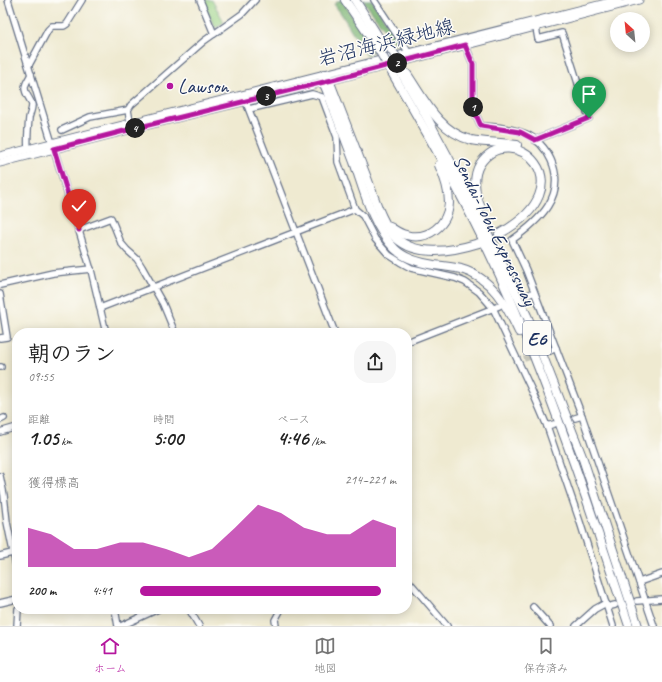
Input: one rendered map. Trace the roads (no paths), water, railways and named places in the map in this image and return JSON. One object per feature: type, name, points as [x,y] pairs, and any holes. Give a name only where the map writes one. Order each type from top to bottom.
[{"type":"highway","name":"Sendai-Tobu Expressway","points":[[345,0],[385,49]]},
{"type":"highway","name":"Sendai-Tobu Expressway","points":[[355,0],[444,147],[478,213],[528,318],[597,498],[635,625]]},
{"type":"highway","name":"Sendai-Tobu Expressway","points":[[398,70],[437,151],[492,258],[512,302],[635,625]]},
{"type":"highway","points":[[387,226],[406,235],[425,235],[436,230],[441,225],[447,215],[449,202],[441,170],[398,70]]},
{"type":"highway","points":[[398,70],[435,115],[450,130],[468,139],[525,148],[542,164],[546,175],[546,185],[542,201],[524,222],[500,237],[527,214],[537,202],[541,191],[542,180],[536,163],[528,155],[517,150],[498,150],[483,160],[477,169],[476,174],[477,197],[526,305],[545,359]]},
{"type":"highway","points":[[325,79],[377,205],[387,226],[396,238],[407,245],[430,250],[449,250],[480,245],[451,254],[430,254],[411,251],[389,240]]},
{"type":"highway","points":[[325,79],[370,208],[379,227],[397,251],[408,257],[428,264],[467,271],[485,281],[495,291],[514,321],[558,425]]},
{"type":"main road","name":"岩沼海浜緑地線","points":[[325,79],[618,0]]},
{"type":"main road","name":"岩沼海浜緑地線","points":[[0,163],[53,146],[131,126],[246,102],[409,53],[536,28],[639,0]]},
{"type":"main road","name":"岩沼海浜緑地線","points":[[0,156],[28,149],[53,146]]},
{"type":"street","points":[[8,0],[91,269],[105,328]]},
{"type":"street","points":[[29,65],[48,30],[52,26],[64,26],[67,24],[82,0]]},
{"type":"street","points":[[200,0],[214,34]]},
{"type":"street","points":[[131,126],[128,110],[137,98],[214,34],[239,16],[255,0]]},
{"type":"street","points":[[374,0],[409,53]]},
{"type":"street","points":[[535,140],[589,118],[562,33],[538,39],[536,28]]},
{"type":"street","points":[[464,42],[473,64],[473,108],[481,126],[520,132],[535,140],[544,148],[553,165],[556,176],[551,200],[540,218],[512,240],[534,292],[582,416],[654,626]]},
{"type":"street","points":[[28,149],[27,142],[29,116],[32,108],[31,101],[25,88],[31,74]]},
{"type":"street","points":[[333,328],[246,102],[312,94],[322,97],[337,136],[338,162],[355,210],[363,216],[375,239],[389,255],[400,262],[411,268],[455,278],[465,282],[496,307],[547,426],[580,522],[613,626]]},
{"type":"street","points":[[62,130],[90,117],[128,110]]},
{"type":"street","points":[[100,308],[297,231],[355,210]]},
{"type":"street","points":[[79,230],[111,218],[121,243],[137,259],[163,304],[174,328]]},
{"type":"street","points":[[0,285],[47,275],[91,269]]},
{"type":"street","points":[[528,295],[534,292]]},
{"type":"street","points":[[0,294],[7,337],[0,338]]},
{"type":"street","points":[[412,340],[496,307]]},
{"type":"street","points":[[550,350],[556,348]]},
{"type":"street","points":[[518,361],[524,359]]},
{"type":"street","points":[[575,418],[582,416]]},
{"type":"street","points":[[547,426],[558,425]]},
{"type":"street","points":[[0,432],[12,428]]},
{"type":"street","points":[[0,476],[12,553],[0,556]]},
{"type":"street","points":[[0,523],[6,522]]},
{"type":"street","points":[[639,582],[662,574]]},
{"type":"street","points":[[412,585],[447,626]]},
{"type":"street","points":[[637,601],[662,599]]},
{"type":"street","points":[[0,603],[12,600]]},
{"type":"street","points":[[576,626],[595,609],[606,605],[615,605]]},
{"type":"street","points":[[533,607],[550,626]]},
{"type":"street","points":[[17,626],[18,614]]},
{"type":"street","points":[[116,614],[118,626]]},
{"type":"street","points":[[121,626],[147,614]]},
{"type":"street","points":[[192,614],[199,626]]},
{"type":"street","points":[[276,626],[275,620],[278,614]]},
{"type":"tunnel","points":[[481,247],[500,239]]},
{"type":"tunnel","points":[[524,359],[550,351]]},
{"type":"place","name":"Lawson","points":[[170,86]]}]
